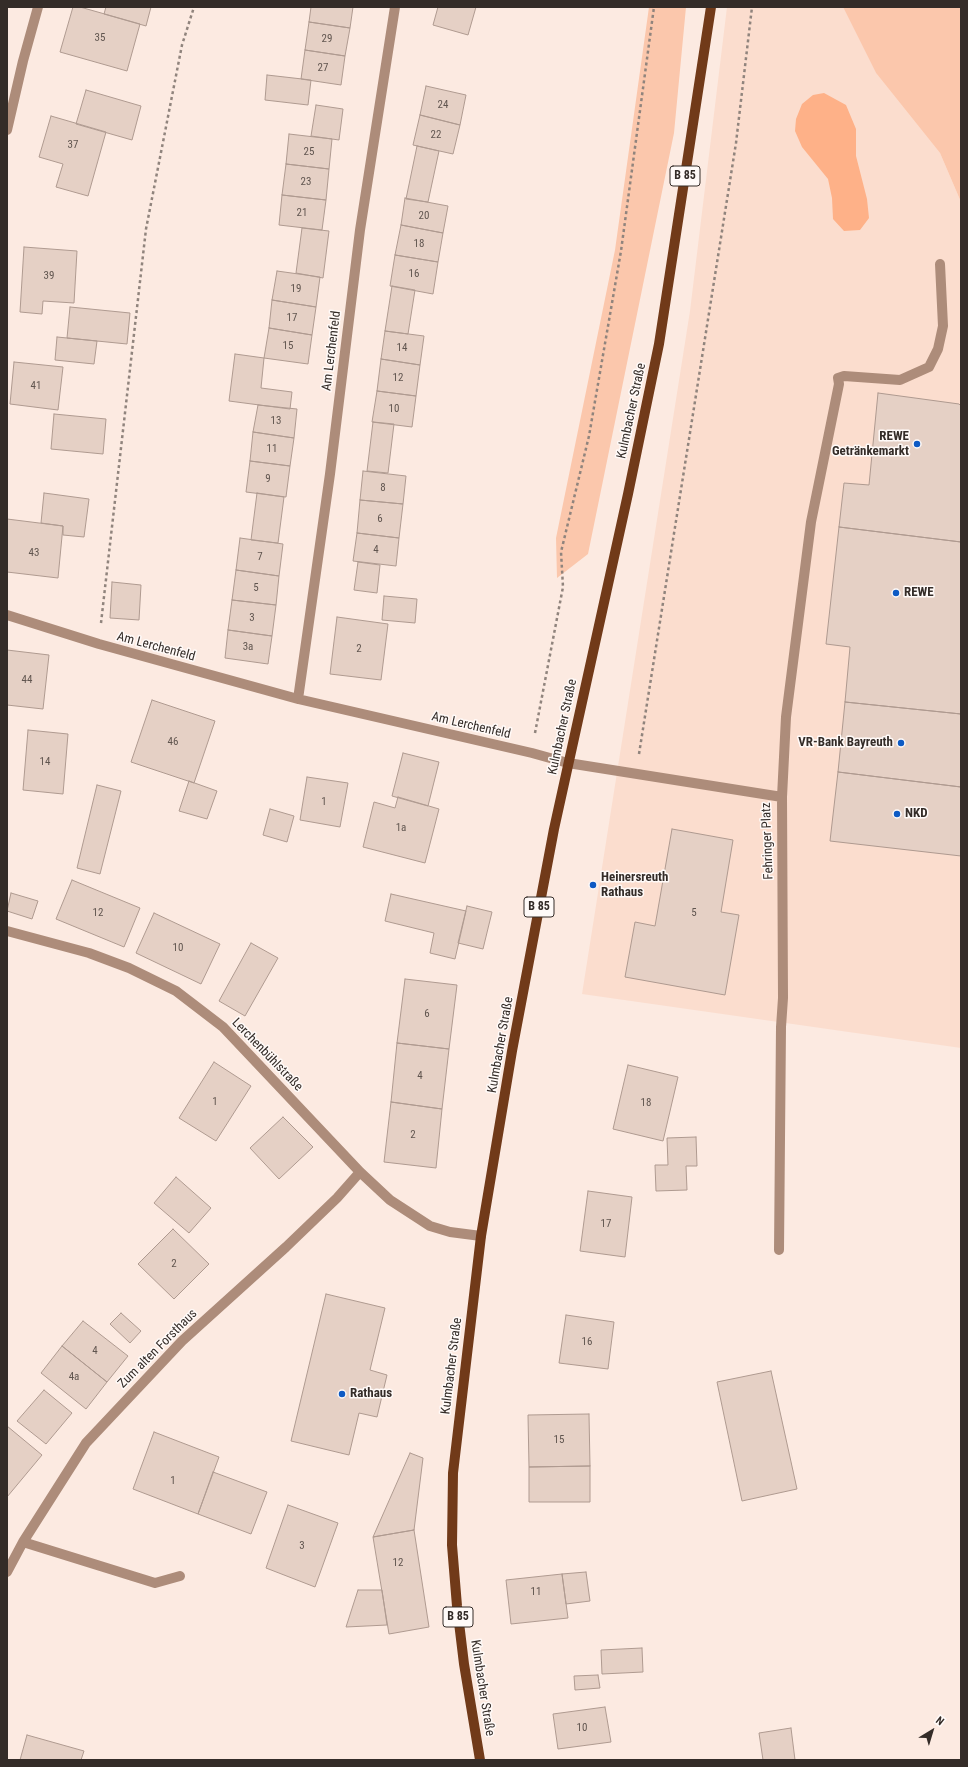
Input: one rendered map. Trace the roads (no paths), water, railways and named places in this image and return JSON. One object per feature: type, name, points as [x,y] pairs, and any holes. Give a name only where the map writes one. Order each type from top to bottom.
[{"type":"main road","name":"Kulmbacher Straße","points":[[480,1760],[464,1664],[452,1545],[453,1473],[481,1236],[512,1051],[568,762],[628,494],[659,344],[711,7]]},
{"type":"street","points":[[7,130],[23,61],[38,7]]},
{"type":"street","name":"Am Lerchenfeld","points":[[298,699],[330,474],[360,230],[394,7]]},
{"type":"street","points":[[782,797],[786,717],[811,522],[839,384],[838,378],[844,376],[900,380],[929,367],[938,349],[943,326],[940,264]]},
{"type":"street","name":"Am Lerchenfeld","points":[[7,615],[99,644],[298,699],[532,752],[568,762]]},
{"type":"street","name":"Fehringer Platz","points":[[568,762],[782,797],[783,998],[781,1027],[779,1250]]},
{"type":"street","name":"Lerchenbühlstraße","points":[[7,931],[89,953],[129,968],[176,991],[223,1027],[360,1172],[390,1200],[430,1226],[450,1232],[481,1236]]},
{"type":"street","name":"Zum alten Forsthaus","points":[[7,1572],[23,1542],[86,1443],[182,1341],[297,1236],[337,1198],[360,1172]]},
{"type":"street","points":[[23,1542],[155,1583],[180,1576]]},
{"type":"place","name":"REWE Getränkemarkt","points":[[917,444]]},
{"type":"place","name":"REWE","points":[[896,593]]},
{"type":"place","name":"VR-Bank Bayreuth","points":[[901,743]]},
{"type":"place","name":"NKD","points":[[897,814]]},
{"type":"place","name":"Heinersreuth Rathaus","points":[[593,885]]},
{"type":"place","name":"Rathaus","points":[[342,1394]]}]
